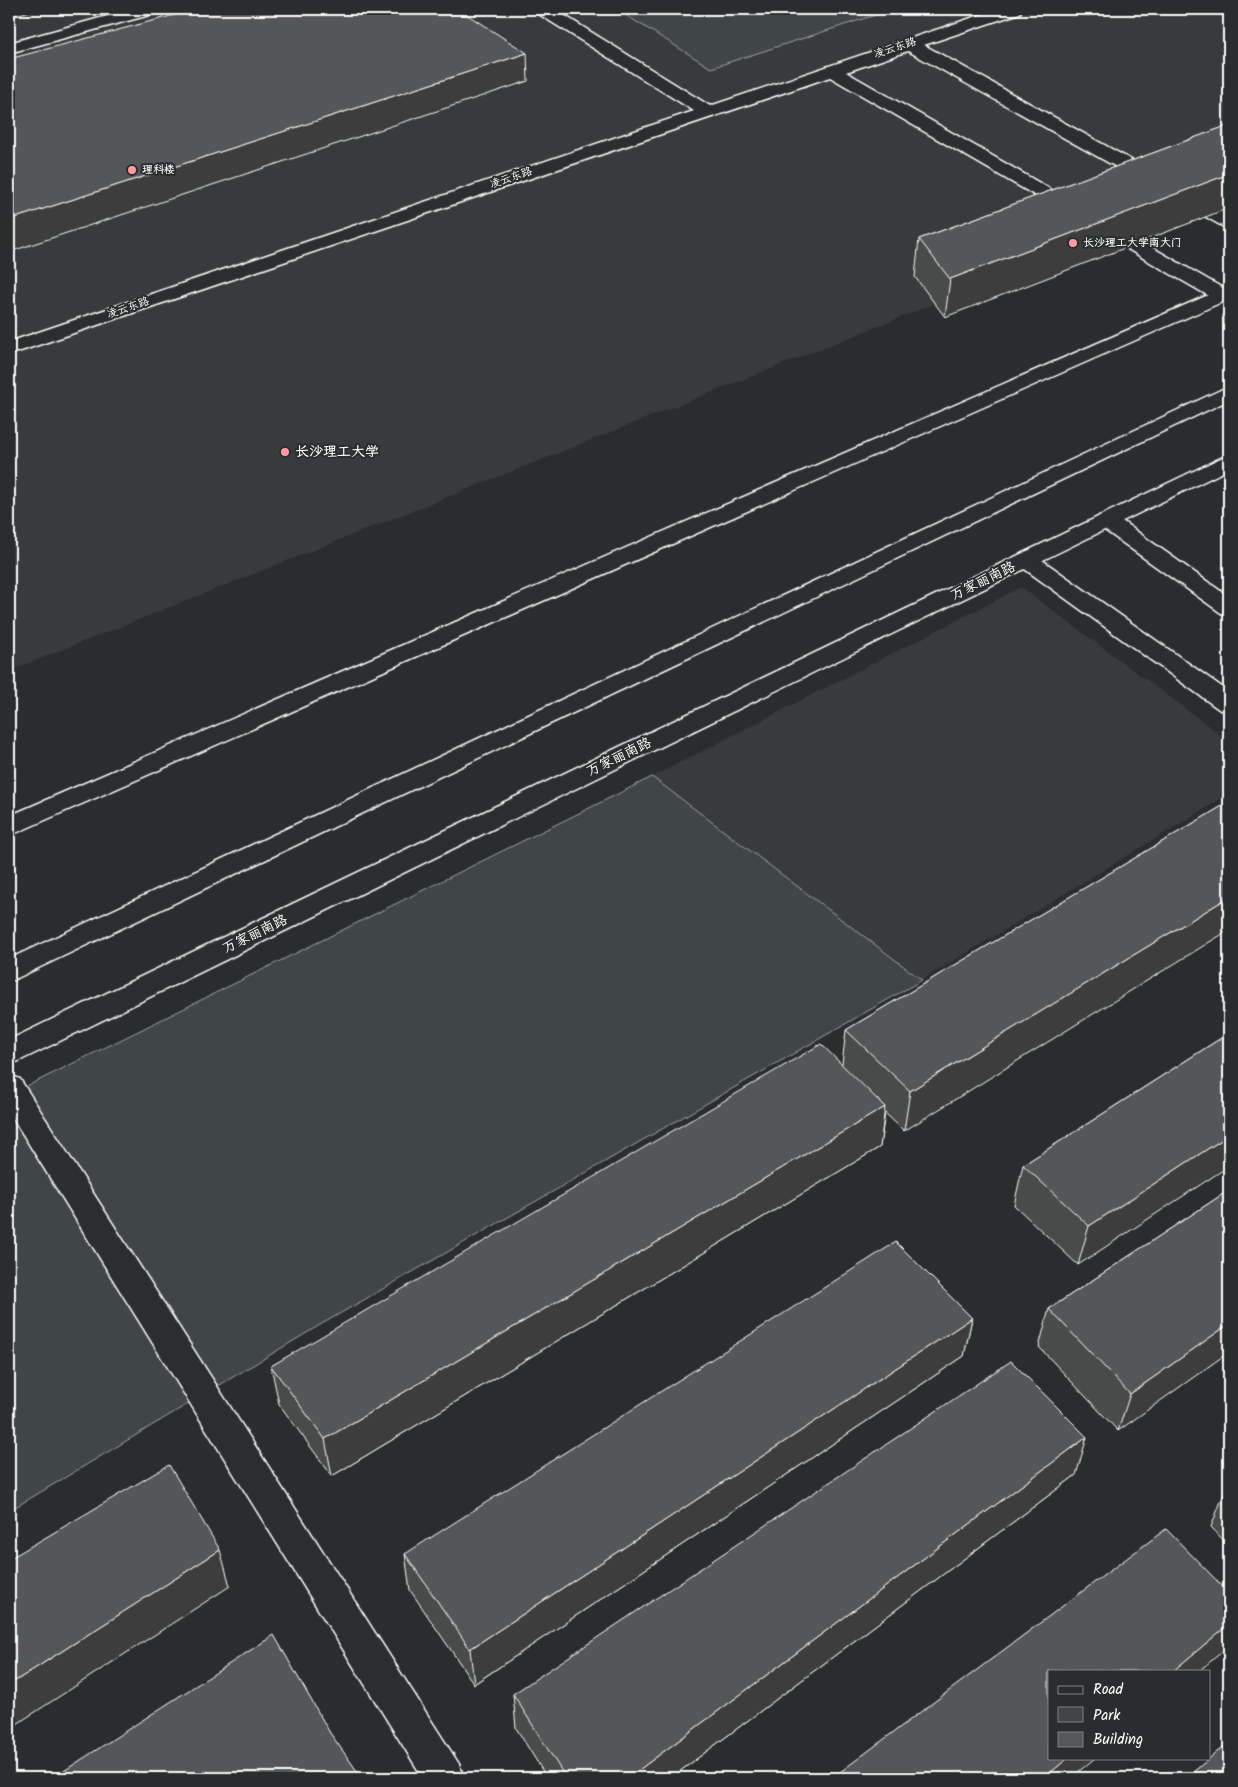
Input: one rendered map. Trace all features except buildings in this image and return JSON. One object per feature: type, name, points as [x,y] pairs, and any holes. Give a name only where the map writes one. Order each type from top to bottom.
[{"type":"street","points":[[9,48],[151,9]]},
{"type":"street","points":[[543,9],[708,112]]},
{"type":"street","name":"凌云东路","points":[[9,348],[1014,9]]},
{"type":"street","points":[[909,44],[1229,222]]},
{"type":"street","points":[[830,70],[1225,294]]},
{"type":"street","points":[[9,827],[1225,294]]},
{"type":"street","points":[[9,971],[1229,392]]},
{"type":"street","name":"万家丽南路","points":[[9,1053],[1229,461]]},
{"type":"street","points":[[1107,521],[1229,608]]},
{"type":"street","points":[[1027,560],[1229,704]]},
{"type":"street","points":[[9,1087],[446,1778]]},
{"type":"shaded area","name":"长沙理工大学","points":[[9,9],[1229,9],[1229,187],[9,671]]},
{"type":"shaded area","points":[[1021,587],[1229,741],[1229,794],[922,980],[652,777]]},
{"type":"green space","points":[[616,9],[894,9],[711,68]]},
{"type":"green space","points":[[652,777],[922,980],[320,1325],[9,1511],[9,1095]]},
{"type":"place","name":"理科楼","points":[[132,170]]},
{"type":"place","name":"长沙理工大学南大门","points":[[1073,243]]},
{"type":"place","name":"长沙理工大学","points":[[285,452]]}]
